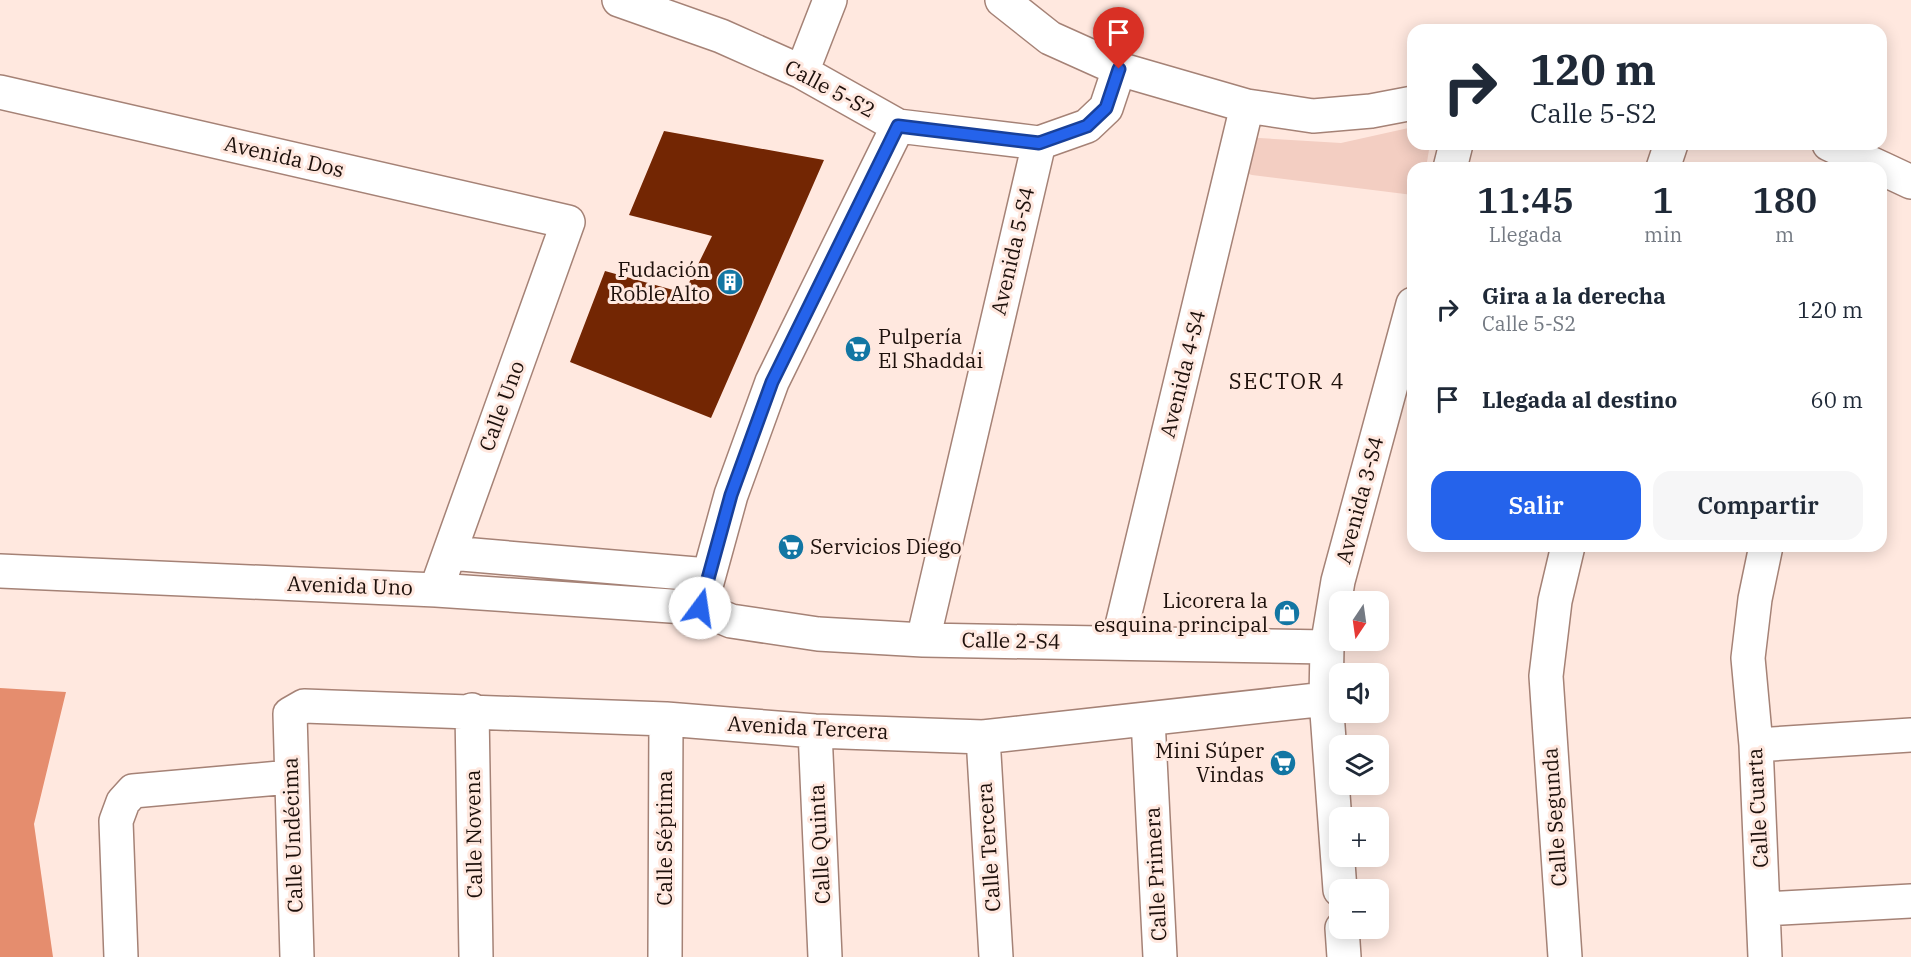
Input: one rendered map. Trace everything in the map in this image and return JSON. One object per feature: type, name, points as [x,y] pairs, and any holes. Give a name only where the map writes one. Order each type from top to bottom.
[{"type":"street","name":"Calle 5-S2","points":[[619,0],[721,36],[802,72],[898,126],[1039,143],[1087,126],[1106,108],[1119,69]]},
{"type":"street","points":[[802,72],[830,0]]},
{"type":"street","points":[[1002,0],[1050,38],[1119,69],[1247,106],[1313,116],[1371,111],[1407,104]]},
{"type":"street","name":"Avenida Dos","points":[[0,92],[568,222]]},
{"type":"street","name":"Avenida 4-S4","points":[[1118,642],[1247,106]]},
{"type":"street","points":[[700,608],[731,495],[772,382],[898,126]]},
{"type":"street","name":"Avenida 5-S4","points":[[922,640],[1039,143]]},
{"type":"street","points":[[1841,150],[1865,162]]},
{"type":"street","name":"Calle Uno","points":[[436,590],[568,222]]},
{"type":"street","name":"Avenida 3-S4","points":[[1339,879],[1326,699],[1327,647],[1338,581],[1407,326]]},
{"type":"street","name":"Calle Segunda","points":[[1565,957],[1546,676],[1555,601],[1567,552]]},
{"type":"street","name":"Calle Cuarta","points":[[1765,552],[1755,599],[1748,658],[1756,745],[1765,957]]},
{"type":"street","points":[[450,553],[708,575]]},
{"type":"street","name":"Avenida Uno","points":[[0,571],[436,590],[700,608]]},
{"type":"street","name":"Calle 2-S4","points":[[700,608],[730,621],[818,634],[922,640],[1327,647]]},
{"type":"street","name":"Avenida Tercera","points":[[290,714],[304,706],[472,710],[666,719],[815,731],[982,737],[1326,699]]},
{"type":"street","name":"Calle Novena","points":[[472,710],[476,957]]},
{"type":"street","name":"Calle Undécima","points":[[290,714],[290,777],[297,957]]},
{"type":"street","name":"Calle Séptima","points":[[664,957],[666,719]]},
{"type":"street","name":"Calle Primera","points":[[1148,719],[1160,957]]},
{"type":"street","name":"Calle Quinta","points":[[815,731],[825,957]]},
{"type":"street","points":[[1756,745],[1911,735]]},
{"type":"street","name":"Calle Tercera","points":[[982,737],[996,957]]},
{"type":"street","points":[[121,957],[116,821],[123,802],[133,790],[290,777]]},
{"type":"street","points":[[1763,909],[1911,901]]},
{"type":"street","points":[[1343,939],[1344,957]]},
{"type":"shaded area","points":[[1407,128],[1407,150],[1429,150],[1427,162],[1407,162],[1407,194],[1252,175],[1239,171],[1243,137],[1341,143]]},
{"type":"shaded area","points":[[0,688],[66,692],[34,824],[53,957],[0,957]]},
{"type":"building","name":"Fudación Roble Alto","points":[[664,131],[824,160],[711,418],[570,362],[605,271],[684,293],[712,236],[629,215]]},
{"type":"place","name":"Fudación Roble Alto","points":[[730,282]]},
{"type":"place","name":"Pulpería El Shaddai","points":[[858,349]]},
{"type":"place","name":"Servicios Diego","points":[[791,547]]},
{"type":"place","name":"Licorera la esquina principal","points":[[1287,613]]},
{"type":"place","name":"Mini Súper Vindas","points":[[1283,763]]},
{"type":"district","name":"SECTOR 4","points":[[1287,381]]},
{"type":"route","points":[[700,608],[731,495],[772,382],[898,126],[1039,143],[1087,126],[1106,108],[1119,69]]}]
